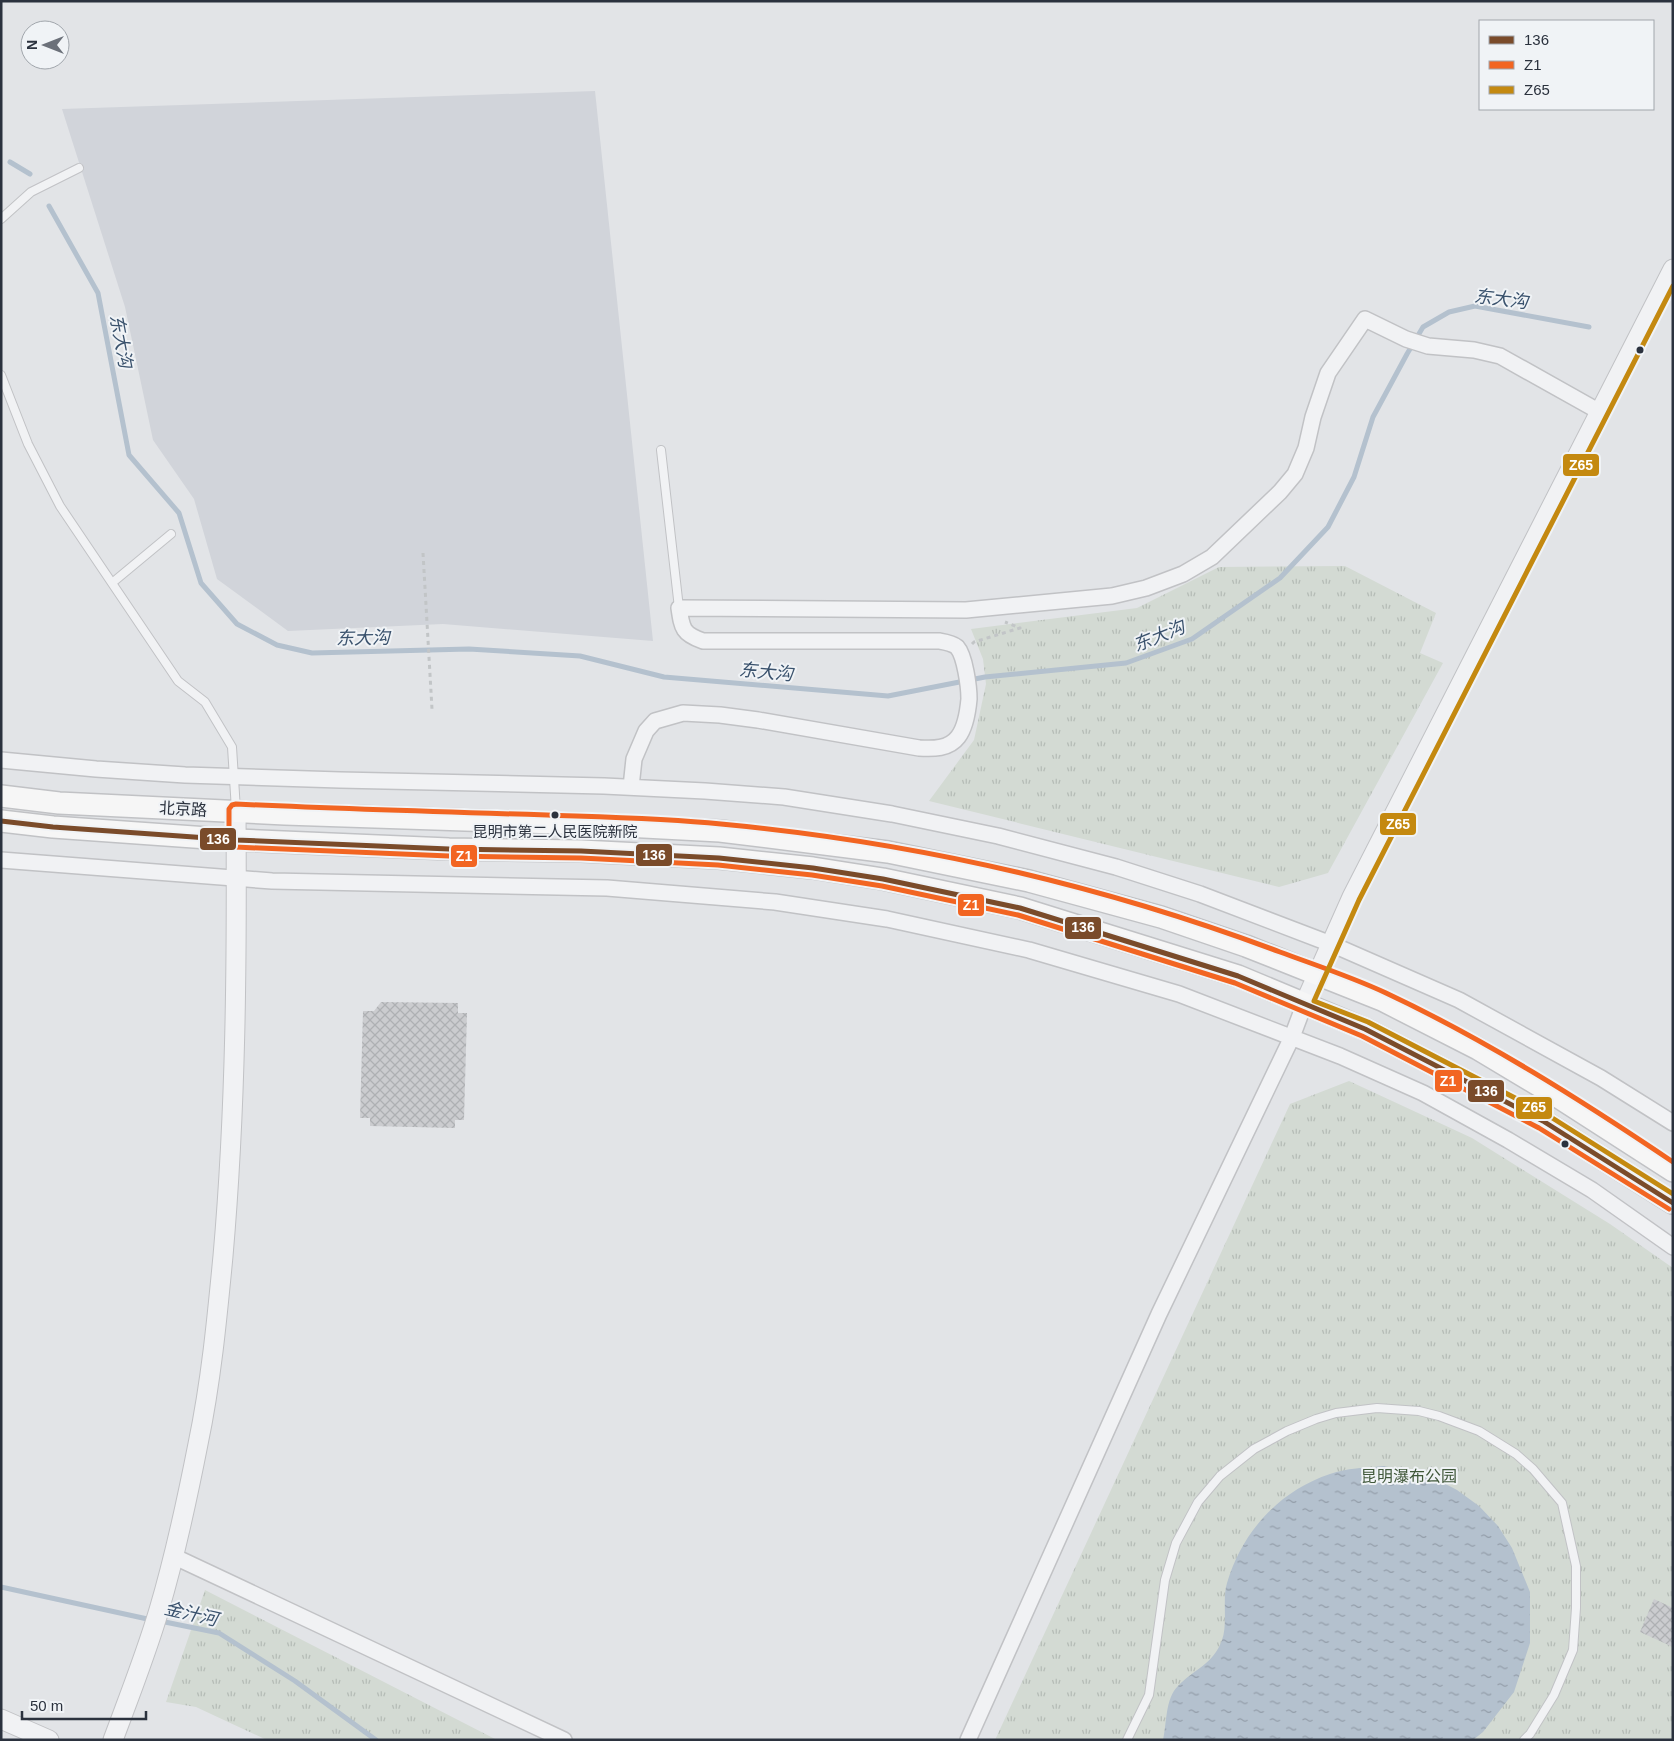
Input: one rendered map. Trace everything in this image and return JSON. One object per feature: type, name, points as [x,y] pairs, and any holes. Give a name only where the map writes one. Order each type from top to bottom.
[{"type":"main road","name":"北京路","points":[[1,796],[59,803],[720,831],[888,852],[1029,881],[1161,918],[1246,946],[1382,1000],[1478,1050],[1558,1097],[1673,1171]]},
{"type":"main road","name":"北京路","points":[[1,821],[53,827],[236,840],[449,849],[581,851],[719,858],[813,868],[1020,908],[1238,976],[1365,1029],[1543,1120],[1673,1203]]},
{"type":"street","points":[[968,1740],[1159,1314],[1292,1037],[1304,1005],[1352,897],[1673,269]]},
{"type":"street","points":[[631,787],[634,759],[646,731],[656,721],[669,716],[683,714],[720,715],[933,749],[947,746],[958,737],[969,698],[963,657],[957,647],[939,641],[703,641],[689,636],[681,626],[679,608],[966,610],[1112,596],[1137,590],[1183,574],[1212,557],[1280,492],[1295,474],[1306,448],[1313,417],[1328,374],[1365,318],[1406,339],[1428,346],[1474,350],[1500,356],[1600,412]]},
{"type":"street","points":[[1,760],[96,769],[234,776],[631,787],[784,797],[892,814],[998,836],[1116,867],[1200,894],[1332,944],[1459,1000],[1602,1078],[1673,1123]]},
{"type":"street","points":[[113,1740],[146,1650],[173,1556],[199,1442],[216,1333],[227,1216],[235,1055],[236,811]]},
{"type":"street","points":[[1,860],[236,880],[607,888],[774,902],[887,919],[1029,950],[1179,994],[1340,1056],[1423,1093],[1508,1140],[1592,1190],[1673,1247]]},
{"type":"street","points":[[173,1556],[564,1740]]},
{"type":"street","points":[[1,1719],[49,1740]]},
{"type":"lane","points":[[1,219],[31,192],[79,168]]},
{"type":"lane","points":[[1,374],[28,444],[60,506],[178,681],[205,702],[232,748],[236,811]]},
{"type":"lane","points":[[661,450],[679,608]]},
{"type":"lane","points":[[112,583],[171,534]]},
{"type":"lane","points":[[1127,1740],[1149,1695],[1165,1580],[1176,1543],[1198,1502],[1220,1476],[1254,1449],[1287,1431],[1336,1413],[1377,1408],[1405,1410],[1439,1416],[1479,1431],[1516,1454],[1548,1485],[1562,1502],[1576,1566],[1573,1650],[1554,1695],[1530,1734],[1524,1740]]},
{"type":"path","points":[[423,553],[432,709]]},
{"type":"path","points":[[963,657],[974,642],[1020,628],[999,620],[997,607]]},
{"type":"shaded area","points":[[595,91],[653,641],[443,624],[288,631],[217,579],[194,499],[153,440],[125,307],[62,109]]},
{"type":"green space","points":[[1345,566],[1436,613],[1420,653],[1443,663],[1328,873],[1279,887],[929,801],[974,740],[986,684],[983,659],[971,629],[1137,608],[1219,567]]},
{"type":"green space","name":"昆明瀑布公园","points":[[1349,1081],[1472,1138],[1610,1224],[1673,1268],[1673,1740],[995,1740],[1290,1104]]},
{"type":"green space","points":[[205,1590],[497,1740],[267,1740],[196,1707],[166,1702]]},
{"type":"water","points":[[1383,1466],[1434,1478],[1457,1490],[1479,1506],[1498,1526],[1512,1548],[1530,1592],[1530,1643],[1514,1692],[1483,1732],[1473,1740],[1163,1740],[1169,1704],[1174,1691],[1214,1655],[1222,1640],[1225,1627],[1227,1583],[1242,1547],[1265,1516],[1294,1491],[1312,1481],[1343,1470]]},
{"type":"building","points":[[381,1002],[458,1003],[458,1013],[467,1013],[464,1120],[455,1120],[455,1128],[370,1126],[370,1118],[360,1118],[363,1011],[374,1011]]},
{"type":"building","points":[[1654,1599],[1673,1608],[1673,1647],[1640,1632]]},
{"type":"waterway","name":"东大沟","points":[[10,162],[30,174]]},
{"type":"waterway","name":"东大沟","points":[[49,206],[98,293],[129,455],[179,513],[201,583],[237,624],[277,645],[312,653],[469,649],[580,656],[664,677],[888,696],[985,677],[1126,663],[1192,639],[1280,578],[1328,527],[1354,477],[1373,417],[1423,327],[1449,312],[1475,306],[1589,327]]},
{"type":"waterway","name":"金汁河","points":[[1,1587],[152,1620]]},
{"type":"waterway","name":"金汁河","points":[[160,1621],[219,1633],[295,1681],[376,1740]]},
{"type":"transit line","name":"Z65","points":[[1673,286],[1359,900],[1314,1001],[1368,1022],[1546,1114],[1673,1194]]},
{"type":"transit line","name":"Z1","points":[[1669,1209],[1539,1128],[1362,1036],[1235,983],[1018,915],[882,886],[812,875],[718,865],[581,858],[449,856],[235,847],[229,841],[229,809],[232,805],[236,804],[612,817],[699,822],[864,842],[935,854],[1005,869],[1074,886],[1212,928],[1373,987],[1423,1011],[1496,1051],[1568,1094],[1673,1162]]},
{"type":"transit line","name":"136","points":[[1,821],[53,827],[236,840],[449,849],[581,851],[719,858],[813,868],[883,879],[1020,908],[1238,976],[1365,1029],[1543,1121],[1673,1203]]},
{"type":"place","name":"昆明市第二人民医院新院","points":[[555,815]]}]
